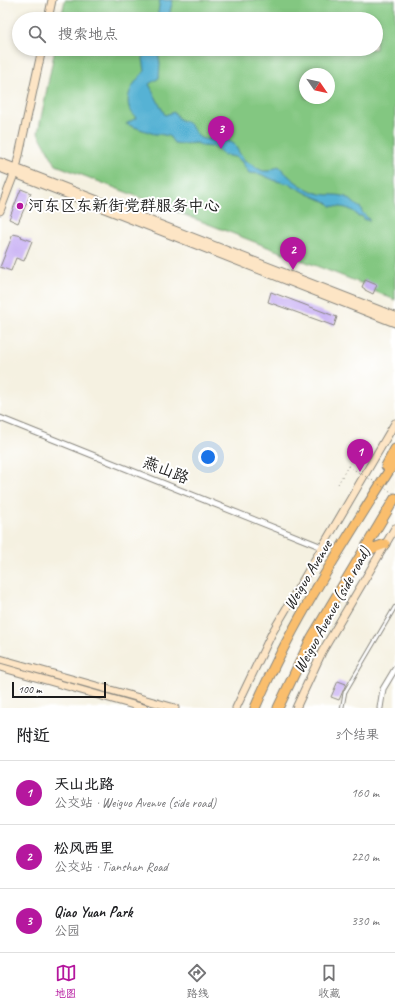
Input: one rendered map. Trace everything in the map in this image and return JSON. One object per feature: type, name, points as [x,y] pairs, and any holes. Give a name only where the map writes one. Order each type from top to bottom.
[{"type":"highway","points":[[347,539],[395,449]]},
{"type":"highway","name":"Weiguo Avenue","points":[[255,706],[275,662],[305,608],[395,461]]},
{"type":"highway","points":[[278,708],[312,637],[395,498]]},
{"type":"highway","points":[[363,552],[395,505]]},
{"type":"highway","points":[[363,552],[385,544]]},
{"type":"street","points":[[45,12],[48,0]]},
{"type":"street","points":[[49,12],[52,0]]},
{"type":"street","points":[[0,202],[14,171],[37,56]]},
{"type":"street","points":[[0,211],[14,171],[40,56]]},
{"type":"street","points":[[0,162],[14,171],[395,323]]},
{"type":"street","points":[[0,168],[14,171],[395,316]]},
{"type":"street","name":"燕山路","points":[[0,418],[322,547]]},
{"type":"street","points":[[237,708],[272,633],[395,423]]},
{"type":"street","name":"Weiguo Avenue (side road)","points":[[296,708],[322,652],[395,528]]},
{"type":"street","points":[[0,659],[175,708]]},
{"type":"street","points":[[0,667],[144,708]]},
{"type":"street","points":[[380,708],[383,689],[395,669]]},
{"type":"lane","points":[[342,708],[345,692],[395,607]]},
{"type":"path","points":[[338,484],[364,443]]},
{"type":"path","points":[[348,466],[395,494]]},
{"type":"green space","points":[[65,0],[395,0],[395,300],[374,291],[376,285],[365,280],[363,284],[56,165],[38,133],[54,56],[383,56],[383,12],[62,12]]},
{"type":"water","points":[[160,0],[173,0],[170,12],[158,12]]},
{"type":"water","points":[[143,56],[159,56],[159,78],[149,84],[165,115],[174,112],[180,120],[189,124],[200,138],[210,139],[219,137],[223,140],[229,141],[234,144],[243,159],[263,171],[269,171],[279,166],[287,175],[311,191],[327,195],[340,195],[350,199],[361,208],[362,212],[370,220],[365,220],[362,216],[358,217],[350,209],[331,206],[327,202],[290,184],[276,181],[260,174],[249,173],[241,161],[235,157],[224,155],[215,147],[202,146],[197,143],[174,143],[169,136],[154,134],[126,124],[136,118],[131,111],[128,102],[132,87],[145,71]]},
{"type":"building","name":"河东区东新街党群服务中心","points":[[21,189],[31,193],[18,223],[9,219]]},
{"type":"building","points":[[13,234],[22,236],[21,237],[32,241],[24,261],[16,258],[11,271],[0,267]]},
{"type":"building","points":[[365,280],[377,285],[373,294],[362,287]]},
{"type":"building","points":[[271,292],[337,317],[334,326],[268,302]]},
{"type":"building","points":[[338,681],[346,684],[339,700],[331,697]]},
{"type":"place","name":"Qiao Yuan Park","points":[[221,149]]},
{"type":"place","name":"河东区东新街党群服务中心","points":[[20,206]]},
{"type":"place","name":"松风西里","points":[[293,270]]},
{"type":"place","name":"天山北路","points":[[360,472]]}]
